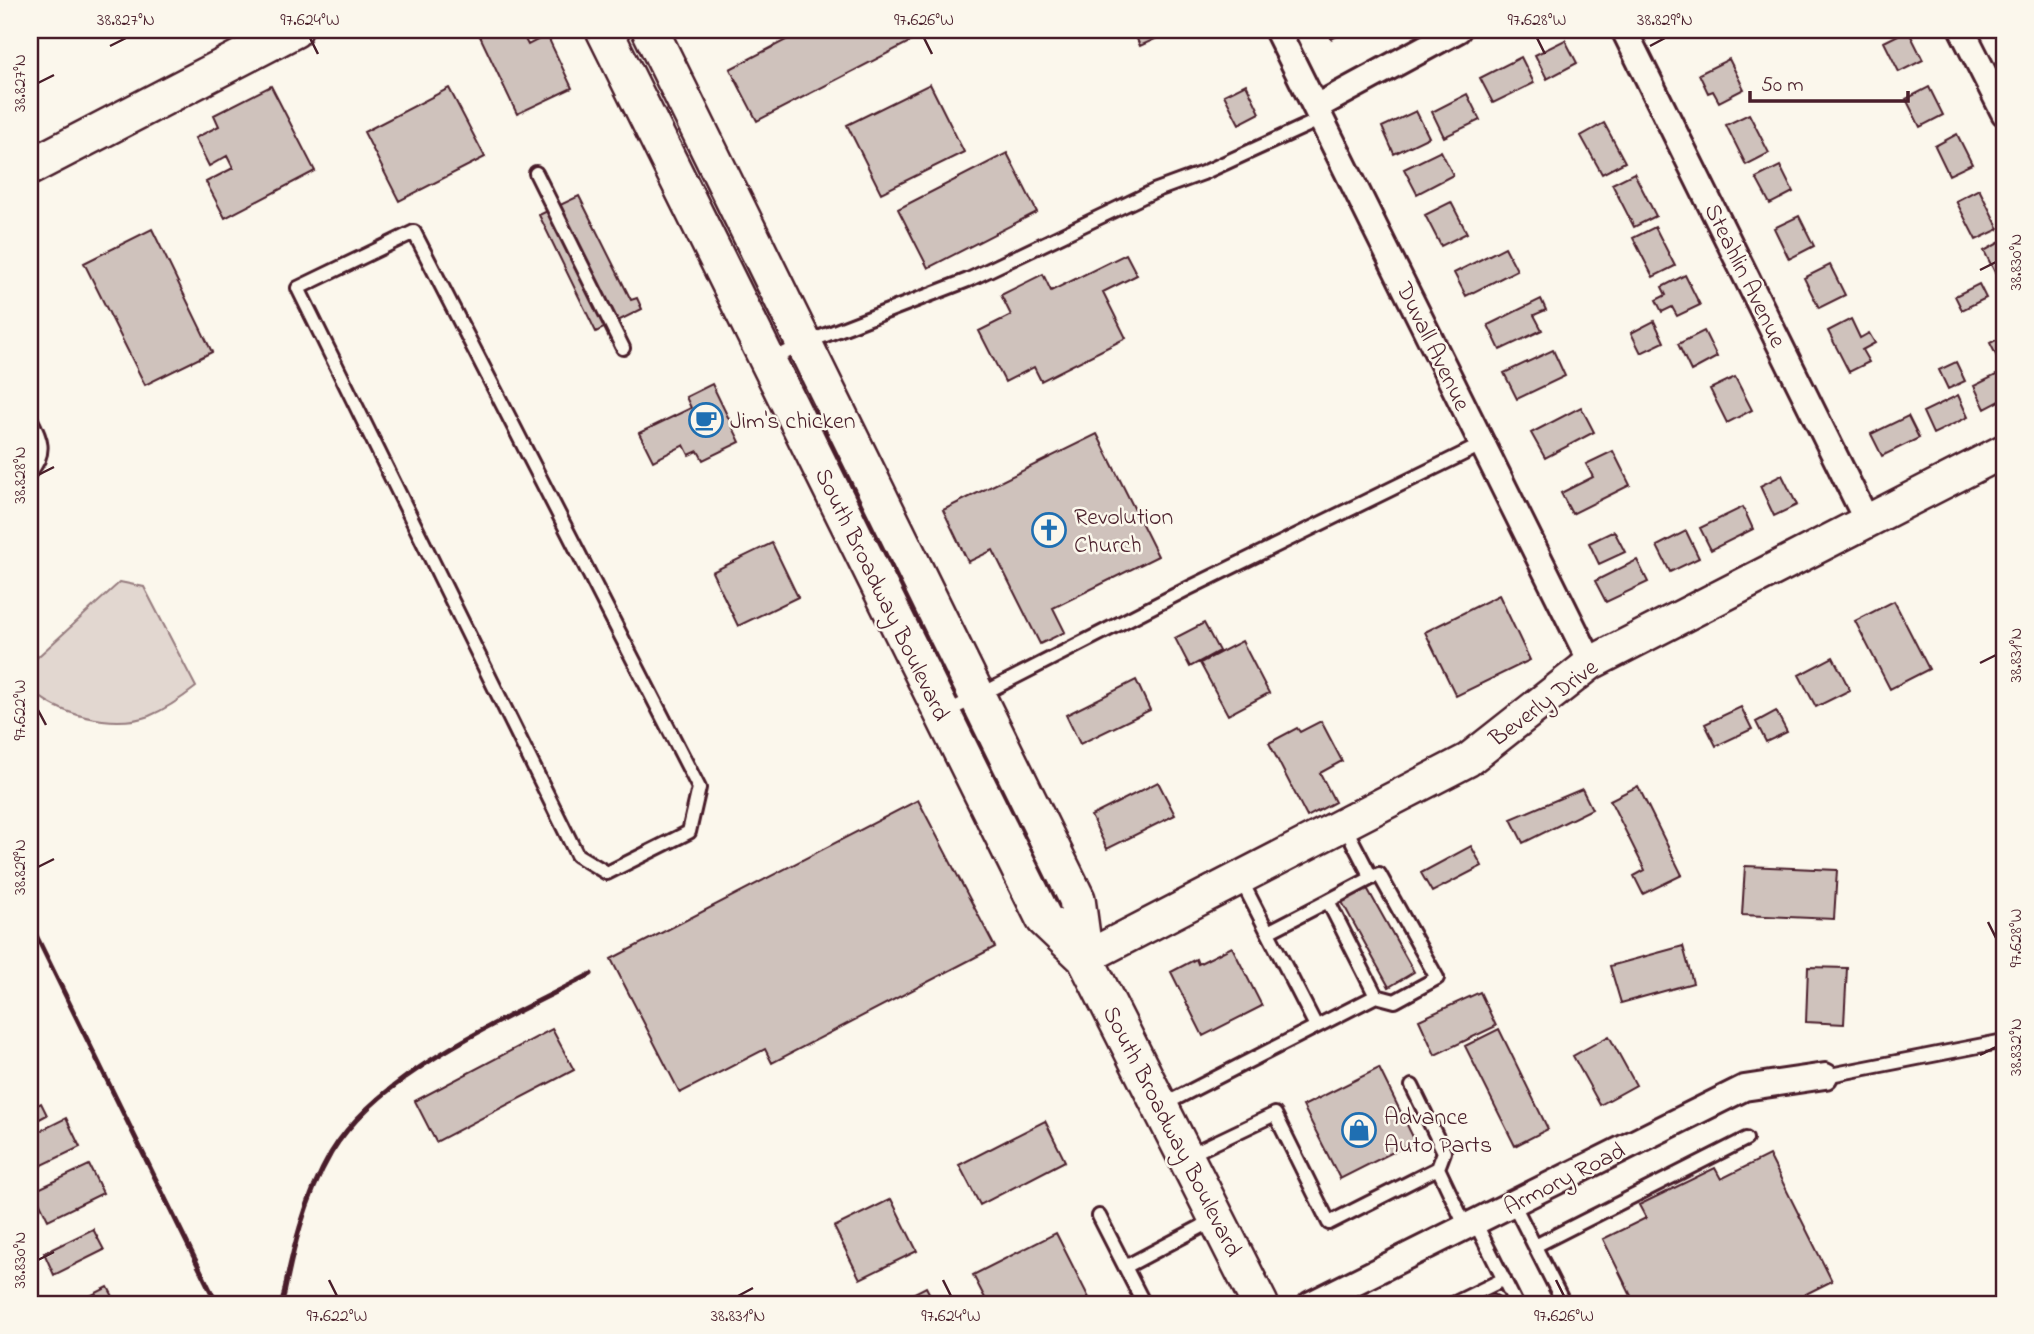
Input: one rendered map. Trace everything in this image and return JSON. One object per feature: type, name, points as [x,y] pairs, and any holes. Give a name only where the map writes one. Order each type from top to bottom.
[{"type":"main road","points":[[30,167],[294,30]]},
{"type":"main road","name":"South Broadway Boulevard","points":[[604,30],[1044,919],[1085,958]]},
{"type":"main road","name":"South Broadway Boulevard","points":[[650,30],[1077,899],[1085,958],[1260,1304]]},
{"type":"street","name":"Duvall Avenue","points":[[1277,30],[1591,663]]},
{"type":"street","points":[[1319,113],[1458,30]]},
{"type":"street","name":"Steahlin Avenue","points":[[1624,30],[1867,521]]},
{"type":"street","points":[[1962,30],[2004,113]]},
{"type":"street","name":"Beverly Drive","points":[[1085,958],[1468,760],[1591,663],[2004,451]]},
{"type":"street","name":"Armory Road","points":[[1311,1304],[1349,1296],[1471,1225],[1744,1088],[1825,1076]]},
{"type":"lane","points":[[768,362],[805,344],[968,280],[1154,191],[1203,173],[1319,113]]},
{"type":"lane","points":[[536,173],[623,348]]},
{"type":"lane","points":[[415,232],[699,788],[689,832],[607,873],[577,855],[298,288],[415,232]]},
{"type":"lane","points":[[30,418],[42,444],[42,452],[30,472]]},
{"type":"lane","points":[[943,715],[1189,588],[1483,444]]},
{"type":"lane","points":[[1343,824],[1371,877]]},
{"type":"lane","points":[[1160,1107],[1376,996],[1395,1001],[1437,978],[1378,874],[1268,932]]},
{"type":"lane","points":[[1240,878],[1316,1026]]},
{"type":"lane","points":[[1328,901],[1376,996]]},
{"type":"lane","points":[[1825,1076],[2004,1041]]},
{"type":"lane","points":[[1186,1157],[1275,1114],[1329,1223],[1438,1168],[1444,1152],[1412,1086]]},
{"type":"lane","points":[[1535,1246],[1746,1139]]},
{"type":"lane","points":[[1438,1168],[1516,1304]]},
{"type":"lane","points":[[1513,1203],[1564,1304]]},
{"type":"lane","points":[[1099,1216],[1144,1304]]},
{"type":"lane","points":[[1125,1267],[1217,1218]]},
{"type":"lane","points":[[1453,1304],[1504,1279]]},
{"type":"lane","points":[[1486,1304],[1496,1304]]},
{"type":"shaded area","points":[[120,582],[144,587],[196,687],[162,710],[135,720],[102,720],[54,706],[30,688],[30,664]]},
{"type":"building","points":[[477,30],[520,30],[528,45],[547,35],[572,88],[517,114]]},
{"type":"building","points":[[805,30],[922,30],[925,34],[757,121],[730,69]]},
{"type":"building","points":[[1133,30],[1164,30],[1166,34],[1140,46]]},
{"type":"building","points":[[1327,30],[1351,30],[1331,39]]},
{"type":"building","points":[[1908,30],[1923,60],[1899,72],[1884,42]]},
{"type":"building","points":[[1565,40],[1577,63],[1547,79],[1535,55]]},
{"type":"building","points":[[1521,57],[1534,83],[1493,103],[1480,78]]},
{"type":"building","points":[[1729,59],[1744,89],[1719,102],[1713,91],[1708,93],[1699,74]]},
{"type":"building","points":[[930,84],[964,152],[881,193],[847,125]]},
{"type":"building","points":[[1246,84],[1260,113],[1239,124],[1224,95]]},
{"type":"building","points":[[271,86],[315,171],[225,218],[206,182],[233,168],[227,156],[209,166],[195,138],[219,126],[214,115]]},
{"type":"building","points":[[1929,87],[1943,115],[1920,127],[1906,99]]},
{"type":"building","points":[[449,88],[485,157],[399,201],[364,132]]},
{"type":"building","points":[[1467,94],[1480,120],[1444,137],[1432,112]]},
{"type":"building","points":[[1416,111],[1429,137],[1394,154],[1382,127]]},
{"type":"building","points":[[1749,114],[1769,153],[1746,165],[1726,125]]},
{"type":"building","points":[[1604,123],[1625,162],[1602,174],[1581,136]]},
{"type":"building","points":[[1957,134],[1972,164],[1949,175],[1935,146]]},
{"type":"building","points":[[1441,151],[1453,175],[1417,194],[1404,169]]},
{"type":"building","points":[[1007,153],[1037,212],[928,268],[898,209]]},
{"type":"building","points":[[1780,166],[1793,192],[1770,204],[1756,178]]},
{"type":"building","points":[[1634,173],[1656,216],[1634,227],[1612,184]]},
{"type":"building","points":[[1979,189],[1999,229],[1976,240],[1956,201]]},
{"type":"building","points":[[579,196],[631,300],[637,298],[642,309],[596,332],[539,215]]},
{"type":"building","points":[[1451,202],[1467,233],[1441,246],[1425,215]]},
{"type":"building","points":[[1799,216],[1814,246],[1789,259],[1774,228]]},
{"type":"building","points":[[1655,227],[1675,266],[1653,277],[1633,238]]},
{"type":"building","points":[[152,229],[212,352],[145,385],[84,263]]},
{"type":"building","points":[[2004,240],[2004,277],[1999,280],[1984,251]]},
{"type":"building","points":[[1505,247],[1517,270],[1466,296],[1454,273]]},
{"type":"building","points":[[1126,254],[1137,275],[1103,292],[1126,338],[1041,381],[1034,367],[1005,382],[979,331],[1011,315],[1001,295],[1043,274],[1051,291]]},
{"type":"building","points":[[1830,265],[1845,295],[1819,308],[1804,278]]},
{"type":"building","points":[[1685,275],[1700,305],[1677,316],[1672,307],[1662,312],[1656,300],[1666,295],[1662,287]]},
{"type":"building","points":[[1979,284],[1986,298],[1962,310],[1955,296]]},
{"type":"building","points":[[1541,299],[1546,310],[1534,315],[1542,330],[1500,350],[1488,325]]},
{"type":"building","points":[[1851,319],[1860,338],[1869,333],[1875,343],[1862,350],[1869,362],[1849,372],[1828,331]]},
{"type":"building","points":[[1654,321],[1664,342],[1641,353],[1631,333]]},
{"type":"building","points":[[1704,331],[1717,357],[1691,371],[1678,344]]},
{"type":"building","points":[[2004,336],[2004,361],[2000,363],[1990,343]]},
{"type":"building","points":[[1553,350],[1565,376],[1517,399],[1504,373]]},
{"type":"building","points":[[1956,362],[1965,381],[1948,389],[1939,370]]},
{"type":"building","points":[[2004,371],[2004,399],[1985,409],[1974,386]]},
{"type":"building","points":[[1735,377],[1752,410],[1727,423],[1710,389]]},
{"type":"building","points":[[712,384],[740,442],[703,460],[698,451],[689,455],[684,445],[653,461],[639,433],[691,408],[686,397]]},
{"type":"building","points":[[1958,395],[1968,417],[1933,434],[1923,412]]},
{"type":"building","points":[[1581,407],[1594,432],[1545,458],[1531,433]]},
{"type":"building","points":[[1908,416],[1919,438],[1882,456],[1871,434]]},
{"type":"building","name":"Revolution Church","points":[[1097,434],[1158,556],[1053,608],[1065,632],[1040,644],[993,550],[968,562],[943,510]]},
{"type":"building","points":[[1613,451],[1630,485],[1572,514],[1561,493],[1593,477],[1586,464]]},
{"type":"building","points":[[1782,475],[1797,505],[1774,516],[1760,486]]},
{"type":"building","points":[[1743,507],[1753,529],[1711,550],[1700,528]]},
{"type":"building","points":[[1614,531],[1625,552],[1599,564],[1589,543]]},
{"type":"building","points":[[1686,531],[1699,558],[1670,572],[1657,546]]},
{"type":"building","points":[[772,543],[798,597],[738,626],[712,572]]},
{"type":"building","points":[[1637,560],[1648,582],[1606,602],[1595,581]]},
{"type":"building","points":[[1499,595],[1530,660],[1456,696],[1425,632]]},
{"type":"building","points":[[1894,601],[1929,669],[1890,689],[1855,621]]},
{"type":"building","points":[[1204,623],[1219,651],[1190,667],[1175,638]]},
{"type":"building","points":[[1242,641],[1269,693],[1228,715],[1200,663]]},
{"type":"building","points":[[1833,657],[1850,690],[1816,707],[1799,675]]},
{"type":"building","points":[[1136,680],[1150,710],[1080,744],[1066,715]]},
{"type":"building","points":[[1741,707],[1752,729],[1716,746],[1705,724]]},
{"type":"building","points":[[1776,711],[1787,732],[1766,742],[1756,722]]},
{"type":"building","points":[[1321,721],[1342,761],[1320,773],[1335,802],[1307,817],[1269,743],[1297,728],[1300,732]]},
{"type":"building","points":[[1158,782],[1175,815],[1107,849],[1091,816]]},
{"type":"building","points":[[1638,786],[1682,875],[1643,894],[1634,876],[1645,870],[1610,800]]},
{"type":"building","points":[[1582,789],[1592,809],[1523,843],[1511,819]]},
{"type":"building","points":[[918,800],[995,947],[772,1063],[765,1049],[680,1093],[611,959]]},
{"type":"building","points":[[1471,846],[1482,866],[1432,892],[1421,873]]},
{"type":"building","points":[[1745,866],[1837,870],[1834,919],[1742,915]]},
{"type":"building","points":[[1367,888],[1414,972],[1389,987],[1342,902]]},
{"type":"building","points":[[1683,946],[1693,983],[1621,1003],[1610,966]]},
{"type":"building","points":[[1232,947],[1262,1006],[1203,1036],[1171,972],[1196,959],[1198,964]]},
{"type":"building","points":[[1808,967],[1847,968],[1844,1024],[1806,1022]]},
{"type":"building","points":[[1480,992],[1496,1026],[1435,1055],[1419,1020]]},
{"type":"building","points":[[552,1029],[574,1070],[436,1142],[415,1101]]},
{"type":"building","points":[[1499,1029],[1548,1129],[1515,1146],[1465,1046]]},
{"type":"building","points":[[1609,1036],[1636,1085],[1600,1105],[1573,1056]]},
{"type":"building","points":[[1379,1068],[1415,1141],[1340,1179],[1303,1106]]},
{"type":"building","points":[[41,1103],[47,1115],[30,1124],[30,1109]]},
{"type":"building","points":[[66,1118],[80,1147],[30,1171],[30,1136]]},
{"type":"building","points":[[1045,1121],[1065,1161],[980,1205],[959,1165]]},
{"type":"building","points":[[1769,1155],[1832,1281],[1786,1304],[1635,1304],[1603,1239],[1646,1218],[1639,1205],[1715,1168],[1721,1179]]},
{"type":"building","points":[[89,1165],[103,1193],[48,1220],[34,1191]]},
{"type":"building","points":[[891,1199],[917,1251],[860,1279],[834,1227]]},
{"type":"building","points":[[93,1229],[104,1250],[54,1275],[44,1253]]},
{"type":"building","points":[[1056,1233],[1091,1302],[988,1304],[973,1275]]},
{"type":"building","points":[[108,1287],[117,1304],[87,1304],[84,1299]]},
{"type":"building","points":[[926,1287],[935,1304],[893,1304]]},
{"type":"railway","points":[[30,923],[217,1304]]},
{"type":"railway","points":[[282,1304],[295,1246],[313,1189],[331,1153],[353,1124],[381,1097],[449,1049],[591,974]]},
{"type":"place","name":"Jim's chicken","points":[[706,420]]},
{"type":"place","name":"Revolution Church","points":[[1049,530]]},
{"type":"place","name":"Advance Auto Parts","points":[[1359,1130]]}]
